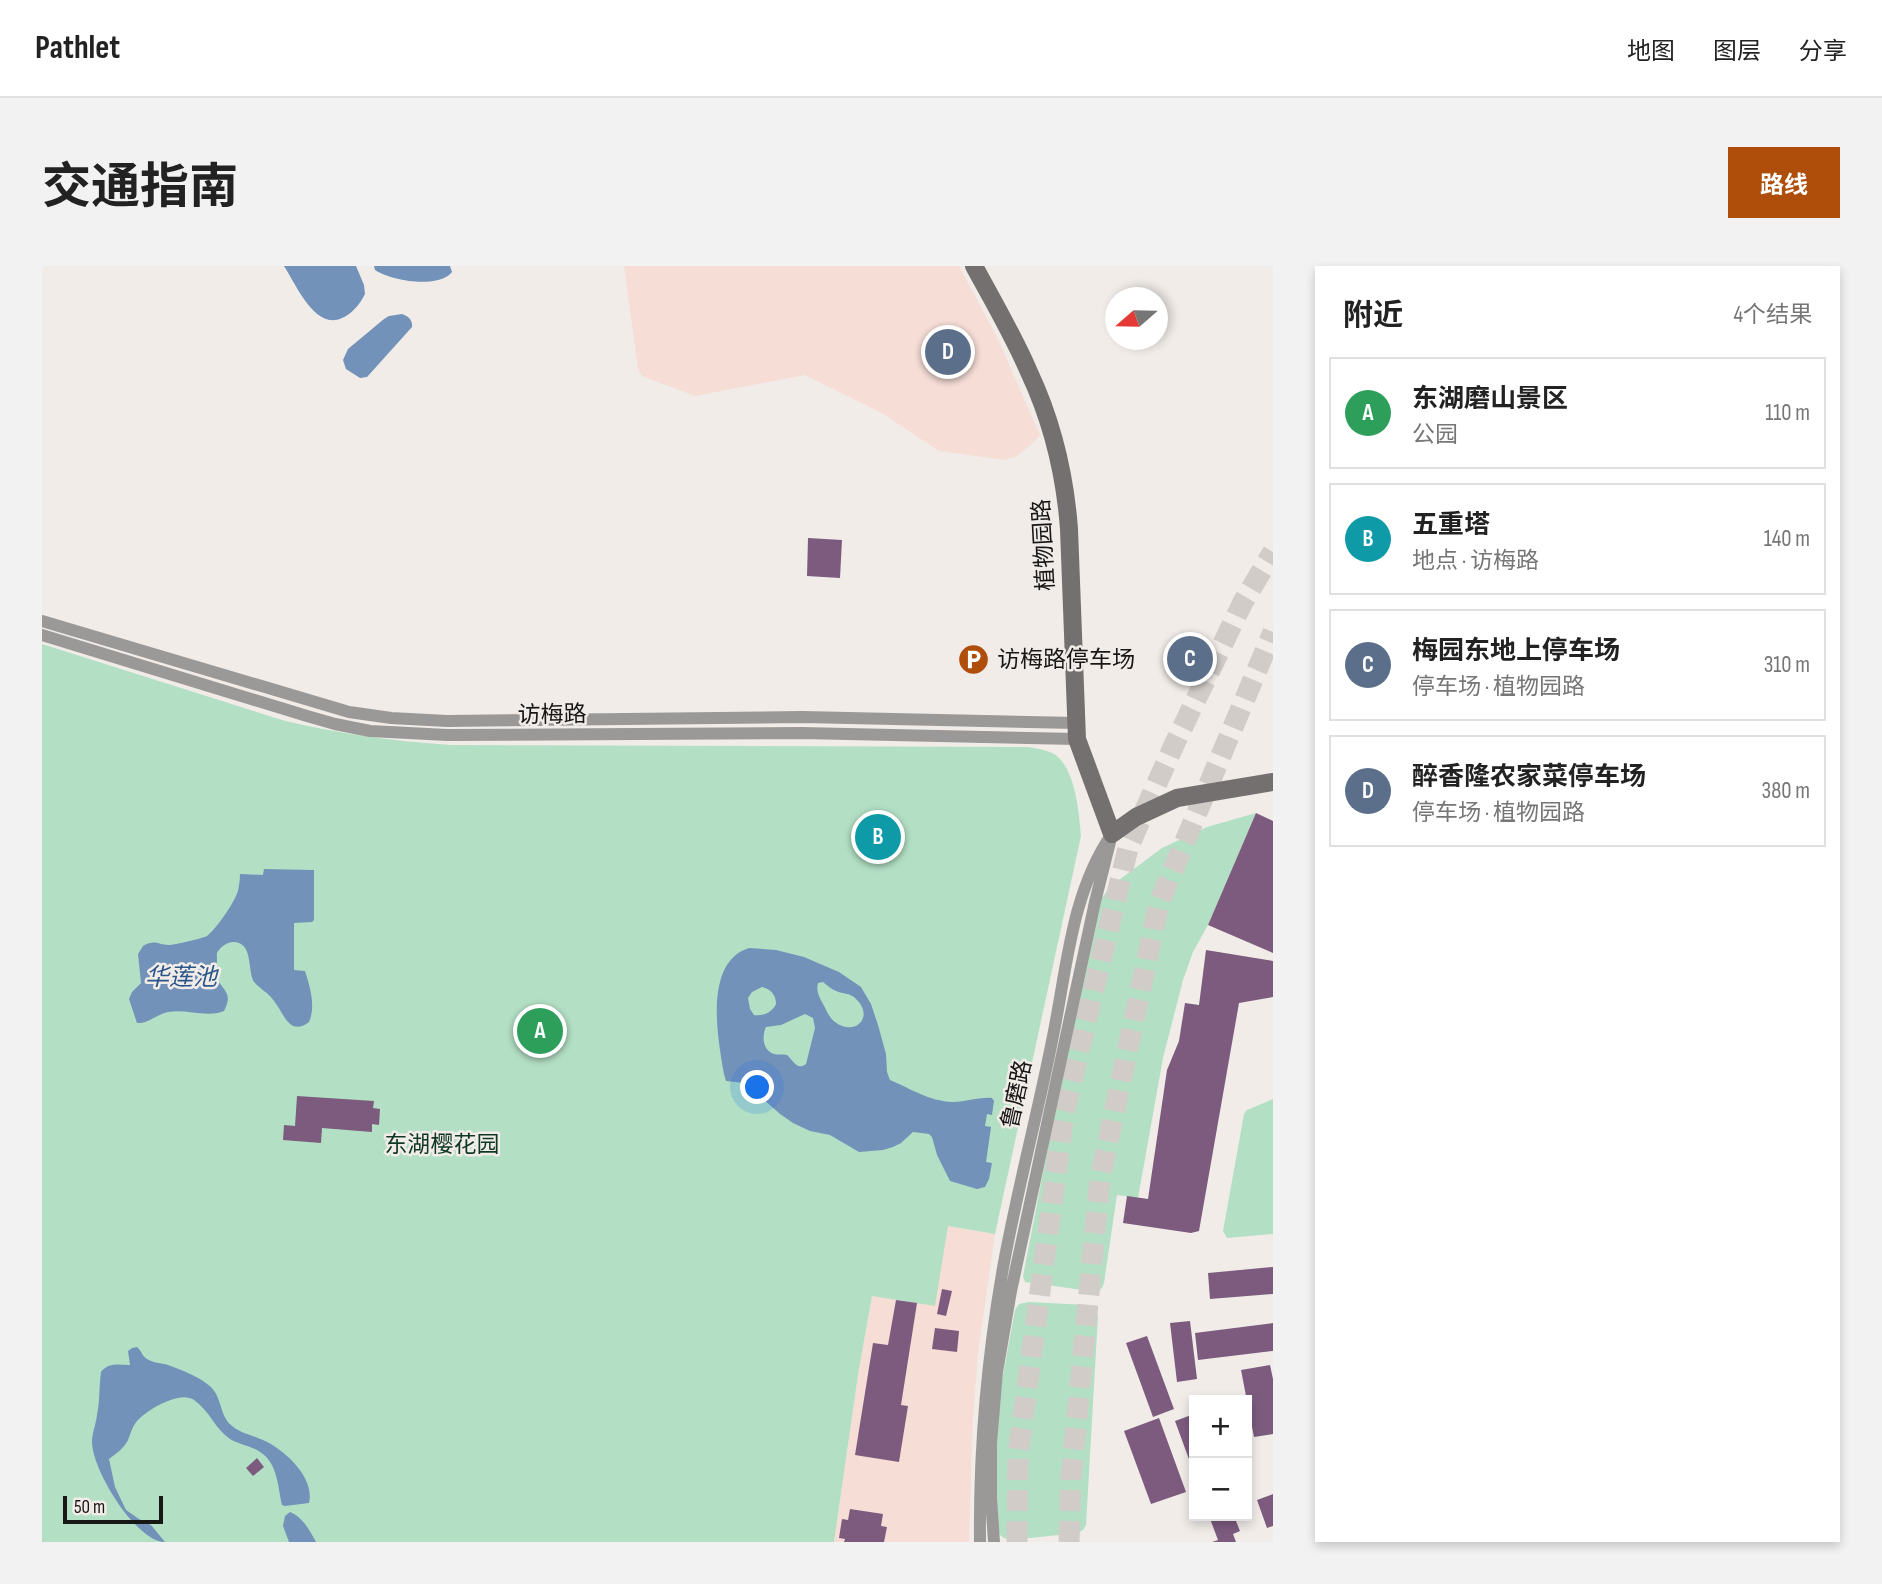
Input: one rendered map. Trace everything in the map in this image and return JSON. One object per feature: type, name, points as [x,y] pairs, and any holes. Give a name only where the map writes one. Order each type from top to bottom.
[{"type":"street","name":"植物园路","points":[[974,266],[1030,373],[1063,477],[1069,528],[1077,731],[1112,834]]},
{"type":"street","name":"访梅路","points":[[42,621],[64,634],[335,724],[370,731],[447,735],[1077,731]]},
{"type":"street","name":"访梅路","points":[[42,635],[64,634],[349,712],[391,718],[447,721],[803,716],[1077,731]]},
{"type":"street","points":[[447,721],[447,735]]},
{"type":"street","name":"鲁磨路","points":[[980,1542],[983,1414],[1003,1269],[1081,901],[1094,862],[1112,834],[1136,817],[1177,798],[1273,782]]},
{"type":"street","points":[[993,1542],[991,1443],[997,1372],[1014,1278],[1112,834]]},
{"type":"shaded area","points":[[624,266],[959,266],[997,337],[1040,435],[1017,456],[1005,460],[939,451],[880,412],[805,375],[695,396],[642,376],[638,369]]},
{"type":"shaded area","points":[[948,1226],[995,1234],[978,1353],[969,1542],[834,1542],[872,1296]]},
{"type":"green space","name":"东湖樱花园","points":[[42,644],[282,720],[387,739],[451,745],[1028,747],[1049,752],[1060,759],[1073,785],[1081,836],[995,1234],[948,1226],[935,1306],[872,1296],[834,1542],[42,1542]]},
{"type":"green space","points":[[1256,813],[1183,980],[1163,1058],[1138,1198],[1117,1195],[1102,1288],[1097,1292],[1025,1282],[1023,1276],[1050,1137],[1102,898],[1119,880],[1162,848],[1207,827]]},
{"type":"green space","points":[[1273,1099],[1273,1234],[1227,1238],[1223,1231],[1244,1114],[1247,1110]]},
{"type":"green space","points":[[1029,1302],[1087,1305],[1094,1309],[1098,1316],[1086,1525],[1078,1533],[1012,1540],[1001,1536],[997,1525],[1000,1391],[1015,1310],[1019,1304]]},
{"type":"water","points":[[284,266],[356,266],[365,294],[346,316],[332,320],[323,318],[307,304]]},
{"type":"water","points":[[374,266],[450,266],[452,272],[437,280],[415,282],[382,274],[375,270]]},
{"type":"water","points":[[402,314],[410,319],[412,327],[367,377],[360,378],[346,369],[343,360],[348,349],[384,319]]},
{"type":"water","name":"华莲池","points":[[264,869],[314,870],[314,920],[294,923],[294,970],[305,971],[307,977],[312,1003],[309,1022],[296,1027],[288,1022],[272,998],[254,982],[244,947],[233,942],[223,946],[217,954],[216,976],[228,1000],[224,1011],[211,1014],[168,1012],[137,1023],[129,999],[141,983],[138,954],[143,946],[154,943],[172,945],[207,936],[233,902],[238,891],[240,874],[263,875]]},
{"type":"water","points":[[749,948],[776,950],[804,957],[839,972],[861,987],[871,1004],[886,1054],[890,1080],[944,1101],[992,1098],[992,1115],[987,1114],[985,1126],[991,1127],[986,1162],[992,1163],[985,1187],[977,1189],[950,1181],[929,1134],[913,1132],[893,1147],[859,1152],[830,1135],[810,1131],[793,1123],[745,1083],[726,1081],[719,1042],[717,1004],[719,985],[734,956]],"holes":[[[823,982],[834,990],[854,997],[864,1012],[860,1023],[849,1027],[833,1020],[819,996],[818,983]],[[762,987],[772,993],[776,1004],[767,1013],[754,1015],[748,998],[752,992]],[[805,1014],[813,1018],[815,1028],[806,1064],[803,1066],[798,1066],[787,1055],[770,1052],[765,1046],[766,1027],[781,1025]]]},
{"type":"water","points":[[137,1347],[149,1360],[202,1380],[217,1396],[231,1425],[261,1439],[290,1458],[308,1484],[309,1503],[282,1505],[275,1473],[263,1454],[225,1435],[194,1400],[172,1399],[137,1421],[124,1446],[109,1459],[115,1487],[126,1510],[151,1525],[165,1542],[154,1539],[141,1530],[129,1518],[107,1486],[92,1442],[101,1372],[111,1365],[130,1365],[128,1351]]},
{"type":"water","points":[[290,1512],[309,1529],[316,1542],[289,1542],[283,1526],[285,1516]]},
{"type":"building","points":[[808,538],[842,540],[840,578],[807,576]]},
{"type":"building","points":[[1256,813],[1273,821],[1273,953],[1208,925]]},
{"type":"building","points":[[886,825],[890,846],[871,849],[867,828]]},
{"type":"building","points":[[1206,950],[1273,961],[1273,997],[1239,1003],[1199,1231],[1191,1233],[1123,1223],[1127,1196],[1148,1199],[1167,1070],[1179,1041],[1185,1003],[1199,1005]]},
{"type":"building","points":[[297,1096],[374,1101],[373,1108],[380,1109],[379,1125],[372,1124],[372,1132],[322,1128],[321,1143],[283,1140],[284,1125],[295,1126]]},
{"type":"building","points":[[1273,1267],[1273,1294],[1210,1299],[1208,1273]]},
{"type":"building","points":[[942,1289],[952,1291],[946,1316],[937,1314]]},
{"type":"building","points":[[896,1300],[917,1303],[901,1405],[908,1406],[899,1462],[855,1455],[873,1343],[888,1345]]},
{"type":"building","points":[[1190,1321],[1197,1379],[1177,1382],[1170,1323]]},
{"type":"building","points":[[1273,1323],[1273,1351],[1198,1360],[1195,1333]]},
{"type":"building","points":[[935,1328],[959,1331],[957,1352],[932,1349]]},
{"type":"building","points":[[1147,1336],[1174,1409],[1153,1417],[1126,1343]]},
{"type":"building","points":[[1270,1365],[1273,1379],[1273,1434],[1254,1437],[1252,1395],[1246,1395],[1241,1370]]},
{"type":"building","points":[[1189,1416],[1189,1459],[1175,1421]]},
{"type":"building","points":[[1159,1418],[1186,1492],[1151,1504],[1124,1431]]},
{"type":"building","points":[[257,1458],[264,1467],[253,1476],[246,1468]]},
{"type":"building","points":[[1273,1494],[1273,1526],[1267,1528],[1257,1500]]},
{"type":"building","points":[[850,1509],[883,1514],[881,1526],[887,1527],[884,1542],[844,1542],[845,1539],[839,1538],[842,1519],[848,1520]]},
{"type":"building","points":[[1211,1521],[1236,1521],[1240,1531],[1233,1534],[1236,1542],[1212,1542],[1218,1540]]},
{"type":"tunnel","points":[[1017,1542],[1018,1454],[1064,1113],[1128,848],[1243,602],[1273,552]]},
{"type":"tunnel","points":[[1069,1542],[1071,1479],[1100,1179],[1159,903],[1273,632]]},
{"type":"place","name":"醉香隆农家菜停车场","points":[[948,352]]},
{"type":"place","name":"访梅路停车场","points":[[974,659]]},
{"type":"place","name":"梅园东地上停车场","points":[[1190,659]]},
{"type":"place","name":"五重塔","points":[[878,837]]},
{"type":"place","name":"东湖磨山景区","points":[[540,1031]]}]
